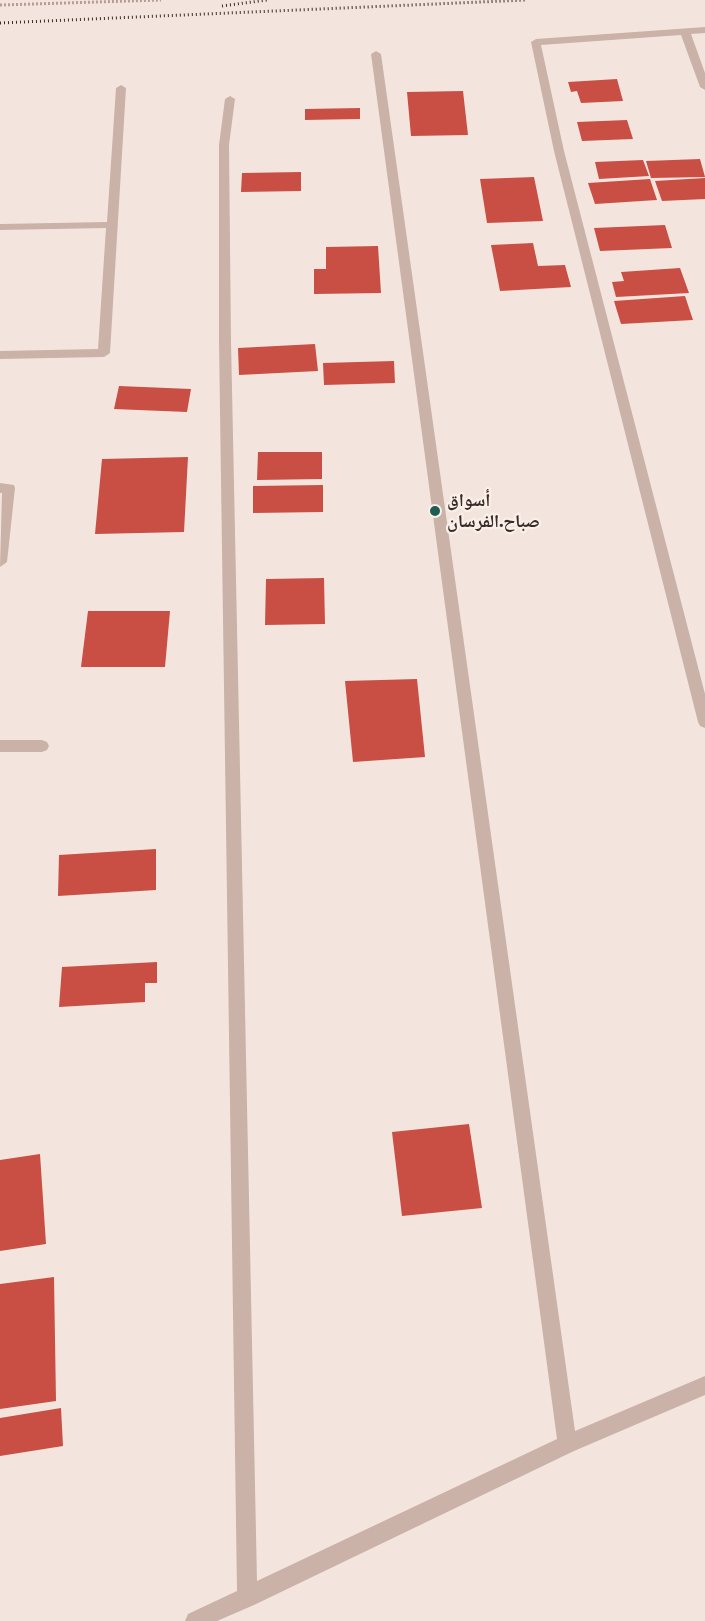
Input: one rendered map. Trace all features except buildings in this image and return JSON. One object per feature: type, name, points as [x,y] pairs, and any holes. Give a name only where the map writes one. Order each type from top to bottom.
[{"type":"street","points":[[705,30],[536,42],[559,152],[705,722]]},
{"type":"street","points":[[685,32],[705,87]]},
{"type":"street","points":[[376,54],[567,1444]]},
{"type":"street","points":[[0,355],[104,353],[121,88]]},
{"type":"street","points":[[230,99],[224,145],[225,341],[247,1598]]},
{"type":"street","points":[[0,227],[112,225]]},
{"type":"street","points":[[0,488],[9,488],[0,562]]},
{"type":"street","points":[[0,746],[42,746]]},
{"type":"street","points":[[195,1621],[567,1444],[705,1385]]},
{"type":"path","points":[[0,5],[161,0]]},
{"type":"railway","points":[[222,6],[267,0]]},
{"type":"railway","points":[[0,23],[526,0]]},
{"type":"place","name":"أسواق صباح.الفرسان","points":[[435,511]]}]
